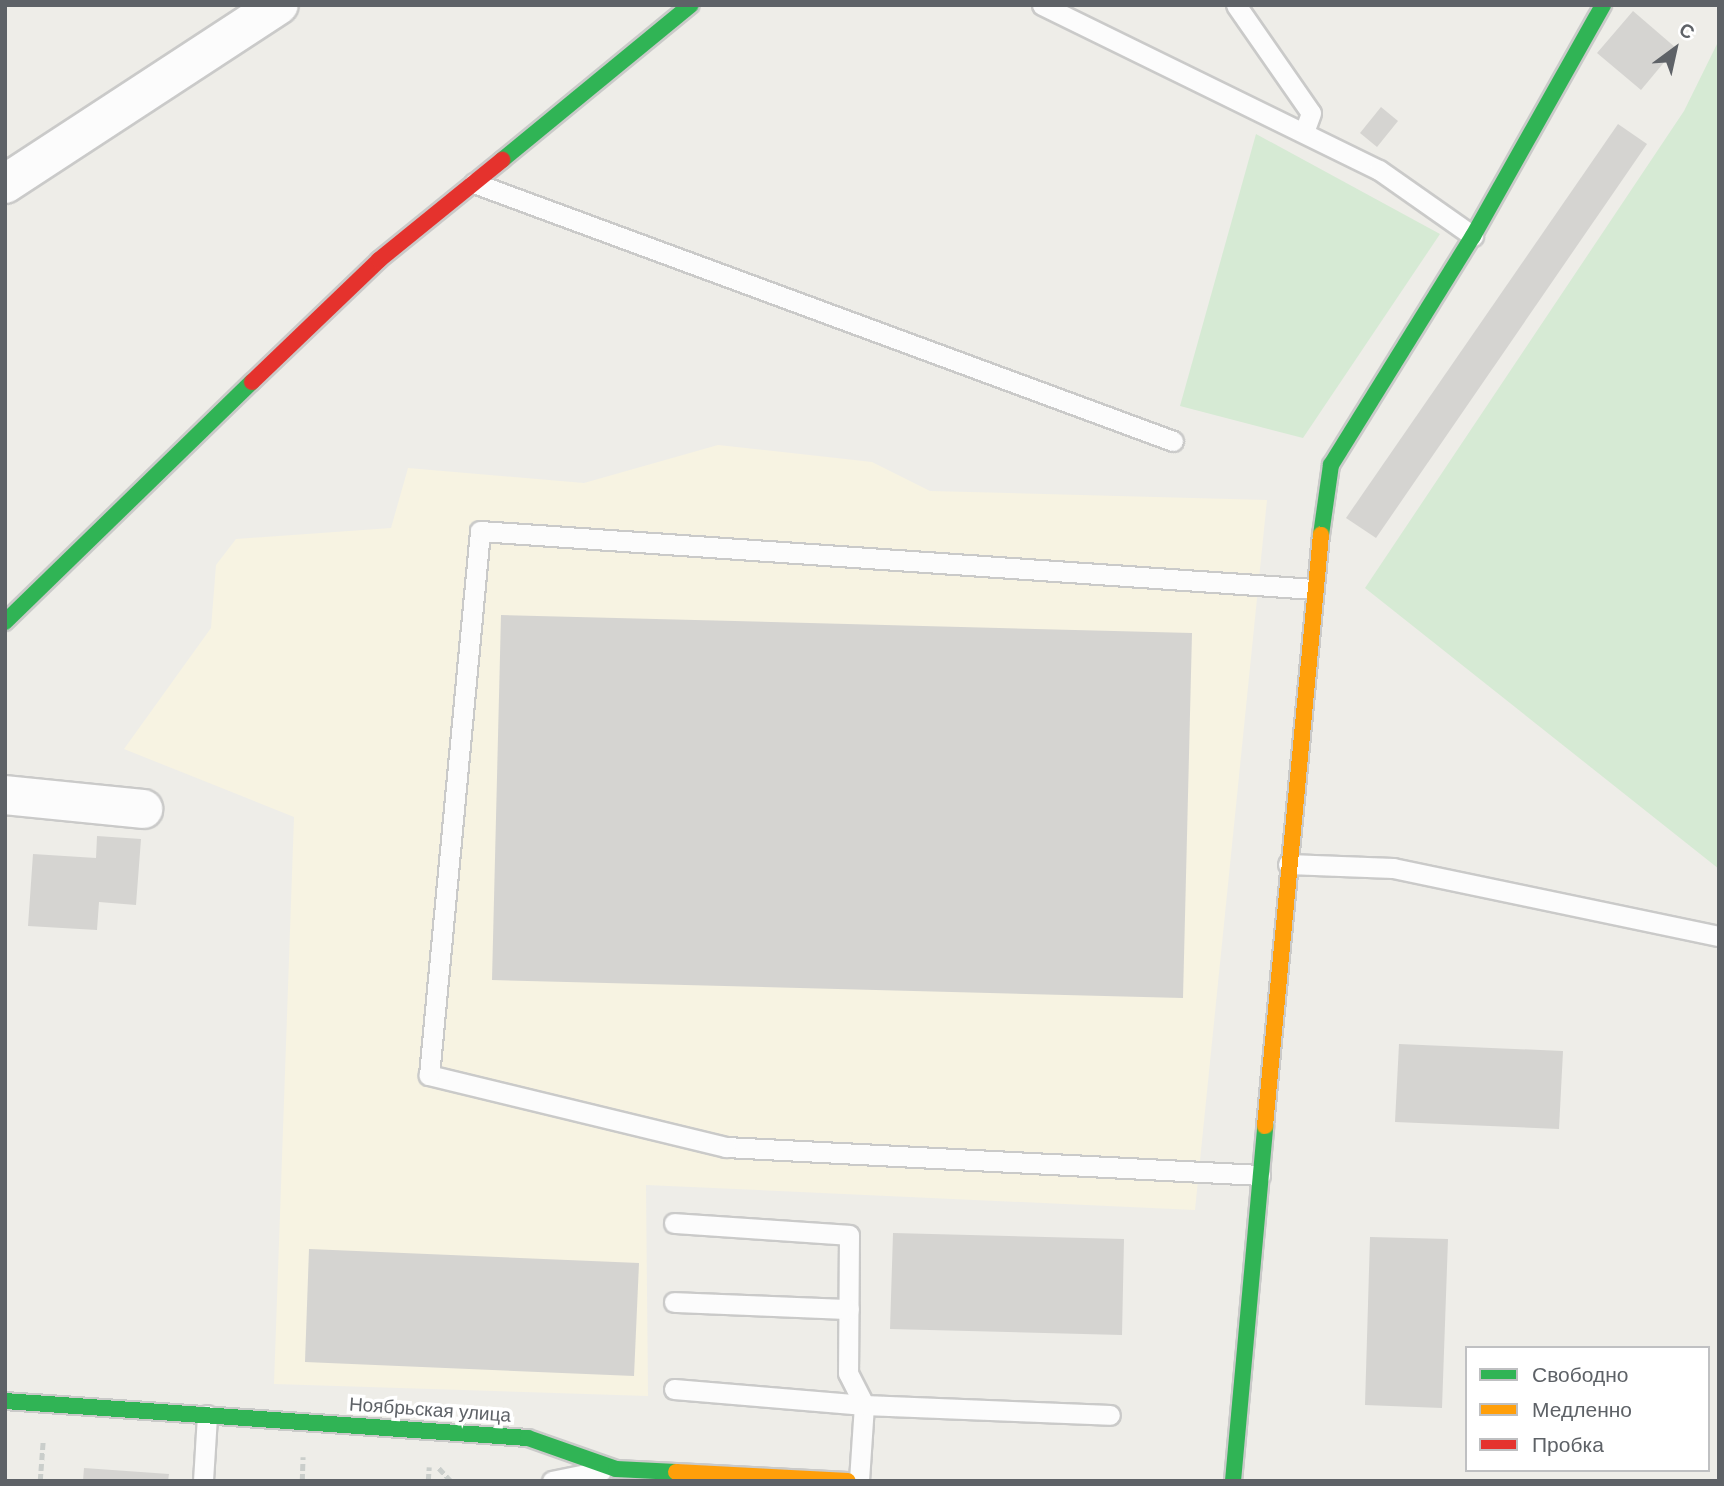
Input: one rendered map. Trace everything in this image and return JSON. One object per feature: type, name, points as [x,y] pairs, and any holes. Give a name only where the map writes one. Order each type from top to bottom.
[{"type":"street","points":[[5,184],[279,5]]},
{"type":"street","points":[[5,622],[379,260],[691,5]]},
{"type":"street","points":[[1233,1481],[1313,589],[1331,465],[1473,236],[1590,21],[1603,5]]},
{"type":"street","points":[[5,795],[143,809]]},
{"type":"street","name":"Ноябрьская улица","points":[[5,1401],[528,1438],[616,1469],[848,1481]]},
{"type":"lane","points":[[1042,5],[1379,170],[1473,236]]},
{"type":"lane","points":[[1236,5],[1311,113],[1304,132]]},
{"type":"lane","points":[[474,183],[1173,441]]},
{"type":"lane","points":[[1259,1175],[726,1147],[429,1075],[480,531],[1313,589]]},
{"type":"lane","points":[[1288,864],[1393,867],[1719,936]]},
{"type":"lane","points":[[674,1223],[849,1235],[848,1373],[864,1405],[859,1481]]},
{"type":"lane","points":[[674,1302],[849,1309]]},
{"type":"lane","points":[[674,1389],[864,1405],[1110,1415]]},
{"type":"lane","points":[[203,1481],[207,1415]]},
{"type":"lane","points":[[552,1481],[616,1469]]},
{"type":"path","points":[[40,1481],[43,1432]]},
{"type":"path","points":[[302,1481],[304,1449]]},
{"type":"shaded area","points":[[718,445],[872,462],[930,491],[1267,500],[1195,1210],[646,1185],[648,1396],[274,1384],[294,817],[124,749],[211,628],[216,565],[236,539],[391,528],[408,468],[584,483]]},
{"type":"green space","points":[[1719,40],[1719,869],[1365,588],[1684,111]]},
{"type":"green space","points":[[1256,134],[1440,234],[1303,438],[1180,406]]},
{"type":"building","points":[[1633,11],[1676,48],[1641,90],[1597,53]]},
{"type":"building","points":[[1381,107],[1398,121],[1377,147],[1360,133]]},
{"type":"building","points":[[1618,124],[1647,144],[1376,538],[1346,518]]},
{"type":"building","points":[[501,615],[1192,633],[1183,998],[492,980]]},
{"type":"building","points":[[97,836],[141,839],[136,905],[99,902],[97,930],[28,926],[33,854],[96,858]]},
{"type":"building","points":[[1399,1044],[1563,1051],[1559,1129],[1395,1122]]},
{"type":"building","points":[[893,1233],[1124,1239],[1122,1335],[890,1329]]},
{"type":"building","points":[[1370,1237],[1448,1239],[1442,1408],[1365,1405]]},
{"type":"building","points":[[309,1249],[639,1263],[634,1376],[305,1362]]},
{"type":"building","points":[[84,1468],[169,1474],[168,1481],[83,1481]]},
{"type":"traffic: fast","points":[[502,160],[691,5]]},
{"type":"traffic: fast","points":[[1321,535],[1331,465],[1473,236],[1603,5]]},
{"type":"traffic: fast","points":[[5,622],[252,382]]},
{"type":"traffic: fast","points":[[1233,1481],[1265,1126]]},
{"type":"traffic: fast","points":[[5,1401],[528,1438],[616,1469],[676,1472]]},
{"type":"traffic: slow","points":[[1265,1126],[1321,535]]},
{"type":"traffic: slow","points":[[676,1472],[848,1481]]},
{"type":"traffic: jam","points":[[252,382],[379,260],[502,160]]}]
